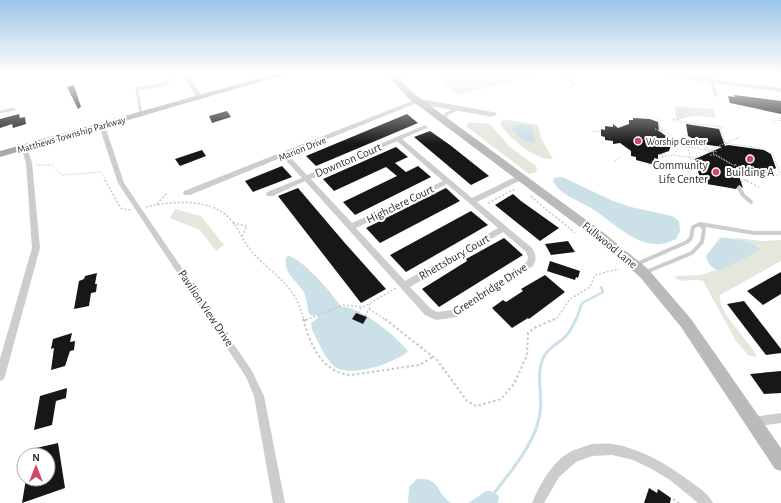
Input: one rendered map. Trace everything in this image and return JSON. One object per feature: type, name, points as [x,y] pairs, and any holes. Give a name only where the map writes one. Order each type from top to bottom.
[{"type":"main road","name":"Matthews Township Parkway","points":[[0,154],[200,98]]},
{"type":"street","name":"Fullwood Lane","points":[[413,97],[448,123],[519,182],[600,236],[639,269],[686,324],[781,463]]},
{"type":"street","name":"Marion Drive","points":[[187,193],[417,101]]},
{"type":"street","name":"Pavilion View Drive","points":[[102,126],[121,183],[249,374],[259,396],[279,503]]},
{"type":"street","name":"Downton Court","points":[[270,194],[425,127]]},
{"type":"street","name":"Greenbridge Drive","points":[[285,154],[351,227],[400,287],[428,312],[440,316],[454,314],[530,264],[532,260],[529,250],[398,139]]},
{"type":"street","points":[[0,376],[36,248],[29,163],[24,147]]},
{"type":"street","name":"Highclere Court","points":[[351,227],[448,181]]},
{"type":"street","points":[[472,201],[519,182]]},
{"type":"street","name":"Rhettsbury Court","points":[[400,287],[504,228]]},
{"type":"street","points":[[754,422],[781,418]]},
{"type":"street","points":[[538,503],[554,474],[565,463],[579,455],[596,449],[606,449],[627,452],[645,459],[682,481],[707,503]]},
{"type":"lane","points":[[138,97],[141,115]]},
{"type":"lane","points":[[417,101],[491,112],[495,114],[490,115],[417,101]]},
{"type":"lane","points":[[0,112],[14,109]]},
{"type":"lane","points":[[448,123],[446,114],[458,109]]},
{"type":"lane","points":[[739,188],[743,195],[751,202]]},
{"type":"lane","points":[[639,269],[695,250],[703,238],[704,229],[700,224]]},
{"type":"lane","points":[[639,269],[687,242],[691,238],[694,227],[700,224],[748,232],[781,233]]},
{"type":"path","points":[[680,109],[682,108],[687,111],[689,115],[680,117]]},
{"type":"path","points":[[679,121],[680,117],[678,109],[680,109]]},
{"type":"path","points":[[680,109],[685,115],[684,110]]},
{"type":"path","points":[[774,122],[780,119],[779,115]]},
{"type":"path","points":[[658,118],[659,129],[663,131],[655,130],[659,129]]},
{"type":"path","points":[[679,121],[673,121],[674,119],[723,128]]},
{"type":"path","points":[[720,127],[725,143]]},
{"type":"path","points":[[659,129],[674,138],[678,145],[678,149],[673,155]]},
{"type":"path","points":[[593,131],[601,132]]},
{"type":"path","points":[[712,148],[740,137]]},
{"type":"path","points":[[662,142],[709,150],[737,168],[749,171]]},
{"type":"path","points":[[725,143],[760,148]]},
{"type":"path","points":[[688,146],[691,162],[686,169],[694,180]]},
{"type":"path","points":[[708,146],[712,148],[714,152]]},
{"type":"path","points":[[704,149],[708,146]]},
{"type":"path","points":[[708,146],[710,154]]},
{"type":"path","points":[[704,149],[710,154],[731,164]]},
{"type":"path","points":[[710,154],[718,152]]},
{"type":"path","points":[[730,169],[780,175],[772,152]]},
{"type":"path","points":[[659,154],[666,155],[663,157],[659,154]]},
{"type":"path","points":[[661,168],[659,158],[673,155],[693,158],[702,155]]},
{"type":"path","points":[[615,161],[621,157]]},
{"type":"path","points":[[693,158],[699,184]]},
{"type":"path","points":[[36,165],[52,165],[62,175],[101,172],[120,207],[122,209],[134,210]]},
{"type":"path","points":[[747,181],[750,177],[749,171]]},
{"type":"path","points":[[741,182],[747,181],[759,187]]},
{"type":"path","points":[[488,203],[519,182]]},
{"type":"path","points":[[156,204],[168,192]]},
{"type":"path","points":[[529,195],[541,206],[557,216],[575,233]]},
{"type":"path","points":[[146,207],[156,204],[182,202],[210,207],[227,217],[233,223],[250,250],[288,286],[299,302],[309,336],[322,360],[328,368],[338,374],[351,375],[418,365],[433,357]]},
{"type":"path","points":[[233,223],[248,226],[242,236]]},
{"type":"path","points":[[369,309],[433,357],[467,401],[476,406],[502,399],[510,391],[527,355],[528,333],[536,327],[558,318],[570,298],[590,287],[595,275],[619,269]]},
{"type":"path","points":[[358,313],[360,309],[400,287]]},
{"type":"path","points":[[365,316],[369,309],[369,304]]},
{"type":"path","points":[[304,322],[341,305],[364,307]]},
{"type":"path","points":[[673,499],[679,503]]},
{"type":"shaded area","points":[[674,106],[713,109],[716,118],[693,116],[680,120],[676,118]]},
{"type":"shaded area","points":[[508,120],[538,125],[541,138],[553,159],[546,159],[539,156],[516,142],[500,124],[502,121]]},
{"type":"shaded area","points":[[469,122],[490,124],[510,147],[536,166],[537,169],[535,173],[529,174],[466,126]]},
{"type":"shaded area","points":[[175,209],[201,216],[224,245],[216,251],[200,230],[170,218]]},
{"type":"shaded area","points":[[737,238],[762,241],[781,240],[781,261],[720,295],[720,302],[724,310],[757,357],[749,356],[736,341],[703,281],[681,281],[675,278],[676,276],[701,275],[715,270],[719,271],[759,247],[736,240]]},
{"type":"water","points":[[512,126],[531,126],[536,143],[525,140],[515,133]]},
{"type":"water","points":[[562,177],[613,201],[631,207],[672,216],[679,221],[680,231],[676,239],[664,243],[652,244],[630,236],[591,208],[560,190],[553,181],[554,178]]},
{"type":"water","points":[[720,238],[736,239],[748,242],[758,247],[760,250],[719,271],[711,265],[706,256]]},
{"type":"water","points":[[288,256],[294,258],[309,269],[332,294],[341,307],[358,311],[367,316],[387,330],[408,351],[394,360],[373,368],[362,370],[342,370],[331,364],[312,330],[311,323],[318,318],[317,315],[312,316],[309,314],[304,292],[291,276],[287,268],[286,258]]},
{"type":"water","points":[[417,479],[425,479],[434,483],[446,499],[451,503],[408,503],[409,487]]},
{"type":"water","points":[[486,491],[491,491],[499,496],[498,503],[468,503]]},
{"type":"building","points":[[72,97],[78,97],[81,107],[78,109]]},
{"type":"building","points":[[728,97],[753,97],[781,101],[781,114],[730,103]]},
{"type":"building","points":[[227,111],[231,117],[212,123],[209,116]]},
{"type":"building","points":[[19,114],[20,118],[25,117],[26,124],[13,128],[12,124],[0,128],[0,119]]},
{"type":"building","points":[[407,114],[418,123],[316,166],[306,156]]},
{"type":"building","name":"Worship Center","points":[[633,118],[650,119],[658,122],[659,131],[672,143],[669,151],[658,155],[658,159],[654,158],[655,165],[636,160],[636,157],[631,156],[631,151],[620,143],[613,144],[613,141],[605,140],[605,137],[601,136],[601,129],[605,130],[605,126],[613,127],[613,124],[618,128],[629,124],[629,120],[633,120]]},
{"type":"building","points":[[686,124],[719,129],[725,146],[728,145],[764,150],[771,154],[776,168],[767,173],[736,167],[743,188],[739,185],[736,189],[701,183],[695,159],[722,147],[702,144],[688,136]]},
{"type":"building","points":[[430,131],[489,176],[471,185],[414,137]]},
{"type":"building","points":[[396,147],[408,157],[395,163],[406,172],[418,166],[431,177],[355,215],[343,202],[397,176],[386,167],[334,191],[323,179]]},
{"type":"building","points":[[202,150],[206,156],[180,166],[175,159]]},
{"type":"building","points":[[282,166],[292,177],[253,192],[245,181]]},
{"type":"building","points":[[298,188],[386,289],[361,303],[278,196]]},
{"type":"building","points":[[446,188],[460,201],[380,243],[366,228]]},
{"type":"building","points":[[513,194],[559,228],[540,241],[495,205]]},
{"type":"building","points":[[471,211],[488,225],[406,272],[390,255]]},
{"type":"building","points":[[504,238],[523,255],[439,307],[422,289],[467,261],[466,259]]},
{"type":"building","points":[[568,241],[575,252],[551,255],[545,244]]},
{"type":"building","points":[[550,261],[580,271],[578,278],[576,277],[575,280],[547,271]]},
{"type":"building","points":[[781,272],[781,294],[763,305],[747,291]]},
{"type":"building","points":[[97,273],[95,284],[97,284],[96,292],[91,293],[89,306],[74,309],[79,281],[84,279],[85,276]]},
{"type":"building","points":[[545,275],[565,292],[529,319],[528,318],[512,328],[492,308],[503,300],[506,302],[523,291],[521,289]]},
{"type":"building","points":[[744,301],[781,349],[781,353],[766,355],[727,304]]},
{"type":"building","points":[[356,313],[367,317],[363,324],[352,319]]},
{"type":"building","points":[[72,333],[70,342],[75,341],[74,350],[70,351],[65,366],[51,370],[54,348],[51,349],[53,339]]},
{"type":"building","points":[[781,371],[781,393],[764,394],[750,374]]},
{"type":"building","points":[[67,388],[66,398],[56,401],[52,425],[34,430],[40,396]]},
{"type":"building","points":[[58,443],[65,488],[22,503],[25,487],[56,487],[56,447],[41,447]]},
{"type":"building","points":[[649,488],[657,493],[658,489],[671,498],[670,503],[644,503]]},
{"type":"waterway","points":[[576,320],[582,303],[603,292],[601,287]]},
{"type":"waterway","points":[[495,492],[522,455],[538,424],[541,407],[540,367],[542,361],[549,350],[567,335],[576,319]]},
{"type":"place","name":"Worship Center","points":[[638,141]]},
{"type":"place","name":"Building A","points":[[750,159]]},
{"type":"place","name":"Community Life Center","points":[[716,172]]}]
